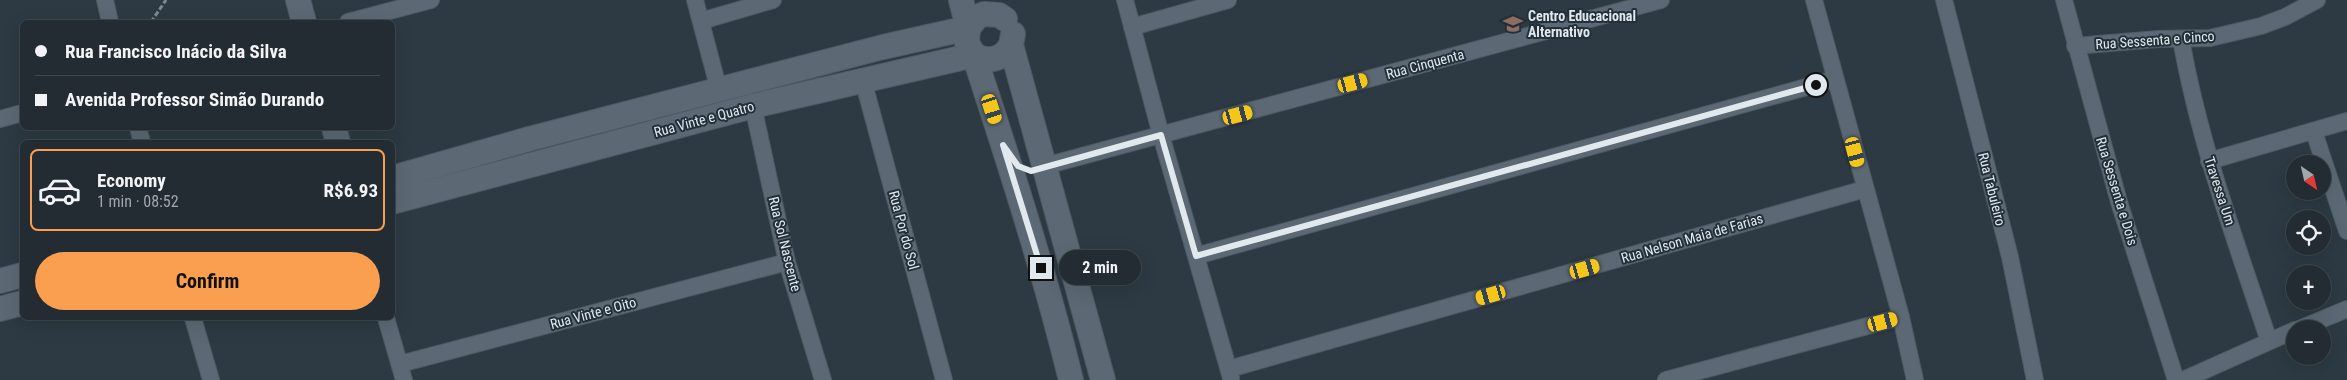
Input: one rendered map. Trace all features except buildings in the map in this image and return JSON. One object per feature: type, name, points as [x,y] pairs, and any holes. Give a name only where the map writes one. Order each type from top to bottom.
[{"type":"street","points":[[105,0],[110,20]]},
{"type":"street","points":[[298,0],[303,20]]},
{"type":"street","points":[[356,20],[431,0]]},
{"type":"street","points":[[695,0],[719,90]]},
{"type":"street","points":[[701,21],[773,0]]},
{"type":"street","points":[[962,0],[968,28],[967,42],[974,55],[1041,268],[1071,380]]},
{"type":"street","points":[[1126,0],[1161,135],[1231,375]]},
{"type":"street","points":[[1132,26],[1228,0]]},
{"type":"street","name":"Rua Cinquenta","points":[[1045,166],[1661,0]]},
{"type":"street","points":[[1814,0],[1901,317],[1915,380]]},
{"type":"street","name":"Rua Tabuleiro","points":[[1944,0],[2010,256],[2035,380]]},
{"type":"street","name":"Rua Sessenta e Dois","points":[[2064,0],[2119,202],[2176,380]]},
{"type":"street","name":"Rua Sessenta e Cinco","points":[[2076,46],[2210,38],[2261,26],[2285,17],[2317,0]]},
{"type":"street","points":[[1002,9],[1012,32],[1011,45],[1103,380]]},
{"type":"street","name":"Rua Vinte e Quatro","points":[[395,177],[884,47],[968,28],[977,17],[984,14],[999,15],[1002,9]]},
{"type":"street","name":"Travessa Um","points":[[2181,39],[2188,79],[2209,160],[2269,341]]},
{"type":"street","name":"Rua Vinte e Quatro","points":[[395,201],[753,106],[974,55],[981,58],[995,59],[1008,52],[1011,45]]},
{"type":"street","points":[[884,47],[891,74]]},
{"type":"street","points":[[1196,256],[1835,79]]},
{"type":"street","name":"Rua Por do Sol","points":[[863,80],[944,380]]},
{"type":"street","name":"Rua Sol Nascente","points":[[753,106],[787,262],[823,380]]},
{"type":"street","points":[[0,119],[20,114]]},
{"type":"street","points":[[2209,160],[2314,132],[2347,121]]},
{"type":"street","points":[[2314,132],[2347,231]]},
{"type":"street","points":[[1003,145],[1011,159],[1023,170],[1031,171],[1045,166]]},
{"type":"street","name":"Rua Nelson Maia de Farias","points":[[1231,375],[1865,189]]},
{"type":"street","name":"Rua Vinte e Oito","points":[[402,372],[787,262]]},
{"type":"street","points":[[0,281],[20,276]]},
{"type":"street","points":[[0,309],[20,304]]},
{"type":"street","points":[[2321,320],[2347,309]]},
{"type":"street","points":[[1666,380],[1901,317]]},
{"type":"street","points":[[194,320],[211,380]]},
{"type":"street","points":[[387,320],[402,372]]},
{"type":"street","points":[[2183,380],[2286,334]]},
{"type":"path","points":[[152,20],[166,0]]},
{"type":"place","name":"Centro Educacional Alternativo","points":[[1513,24]]},
{"type":"route","points":[[1041,268],[1003,145],[1011,159],[1018,166],[1023,170],[1031,171],[1161,135],[1196,256],[1816,85]]}]
